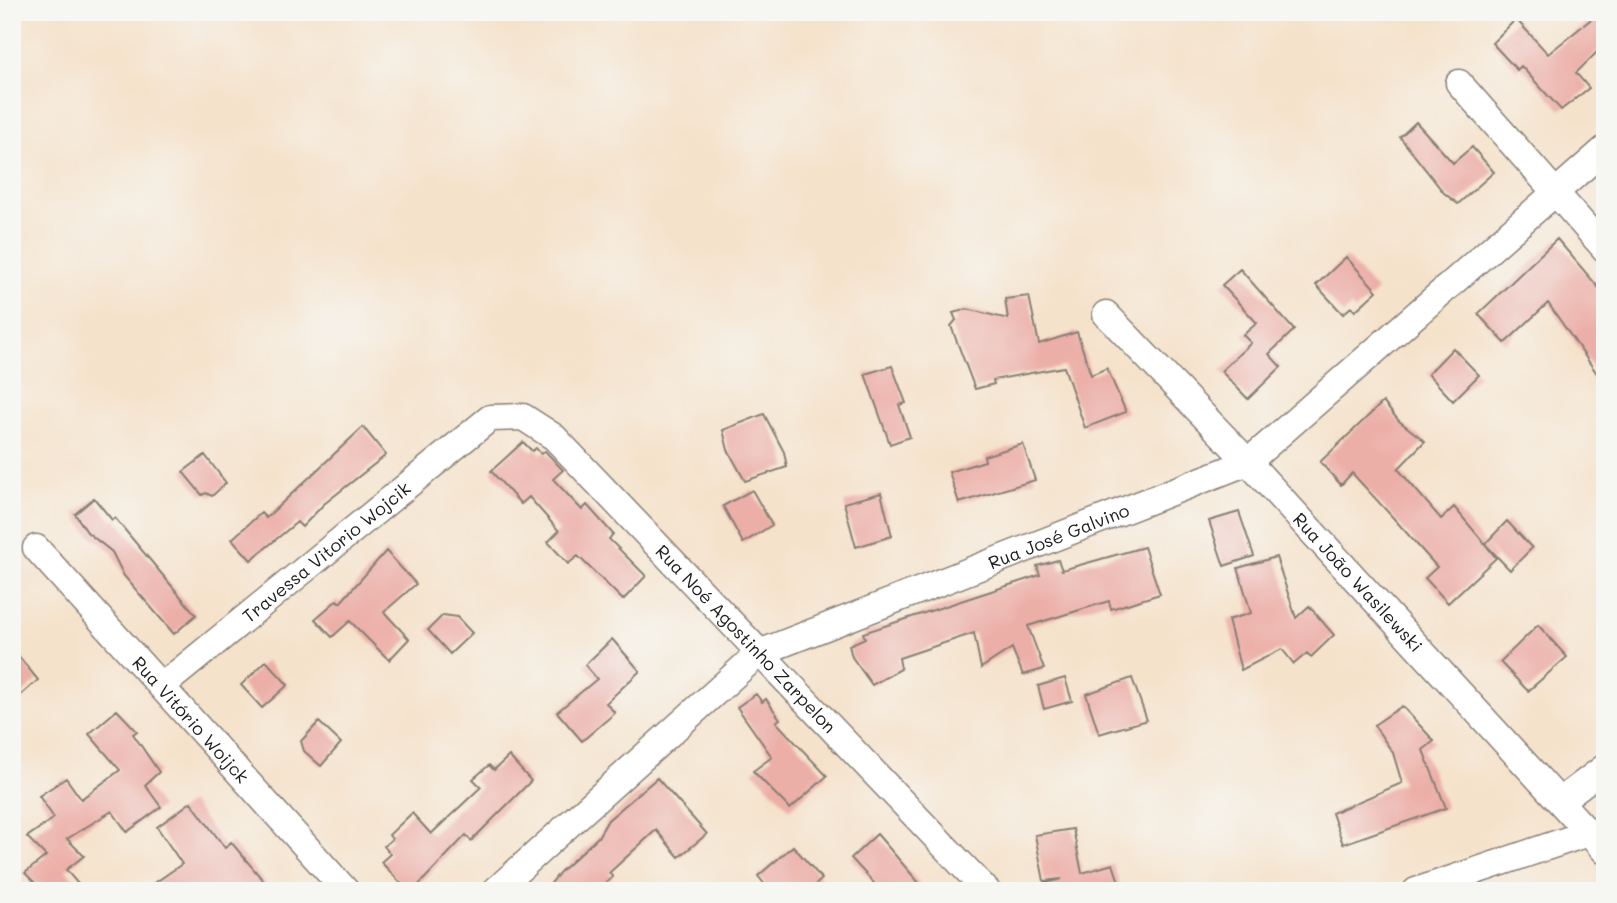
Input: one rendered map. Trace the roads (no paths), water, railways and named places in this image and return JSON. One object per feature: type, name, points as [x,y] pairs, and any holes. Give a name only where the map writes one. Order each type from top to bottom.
[{"type":"street","points":[[1459,83],[1605,249]]},
{"type":"street","name":"Rua José Galvino","points":[[495,891],[759,653],[1248,461],[1558,193],[1605,149]]},
{"type":"street","name":"Rua João Wasilewski","points":[[1107,314],[1248,461],[1560,801],[1599,837]]},
{"type":"street","name":"Rua Noé Agostinho Zarpelon","points":[[490,418],[523,417],[554,437],[987,891]]},
{"type":"street","name":"Travessa Vitorio Wojcik","points":[[162,686],[490,418]]},
{"type":"street","name":"Rua Vitório Woijck","points":[[36,548],[346,891]]},
{"type":"street","points":[[1560,801],[1605,767]]},
{"type":"street","points":[[1416,891],[1599,837]]}]
